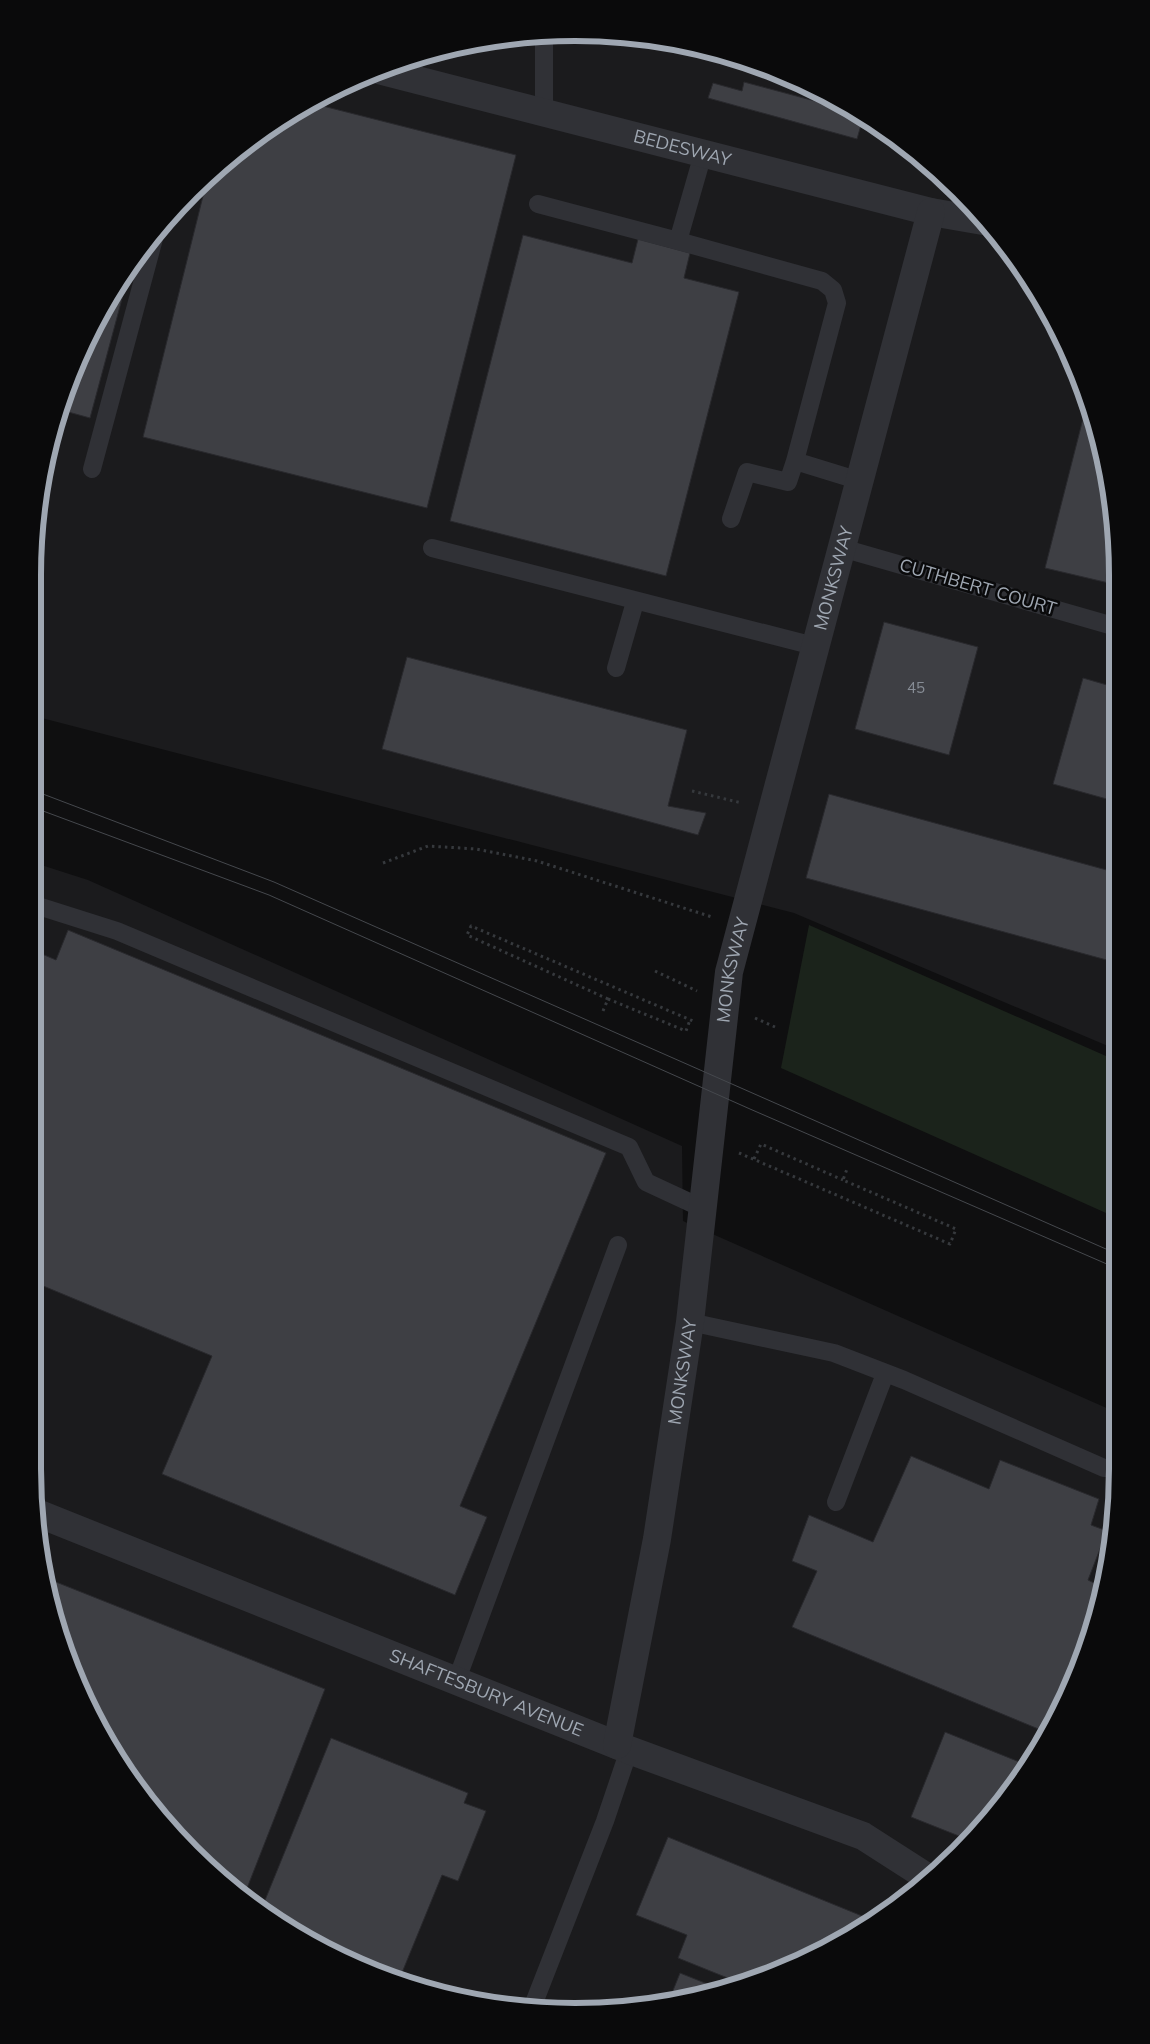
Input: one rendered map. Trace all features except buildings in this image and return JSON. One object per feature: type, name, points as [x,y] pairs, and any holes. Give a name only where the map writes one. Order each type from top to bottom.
[{"type":"street","name":"BEDESWAY","points":[[393,74],[931,212],[972,219]]},
{"type":"street","name":"MONKSWAY","points":[[623,1748],[690,1322],[730,972],[814,646],[842,548],[931,212]]},
{"type":"street","name":"SHAFTESBURY AVENUE","points":[[43,1517],[623,1748],[863,1836],[922,1874]]},
{"type":"lane","points":[[544,42],[544,112]]},
{"type":"lane","points":[[678,242],[703,154]]},
{"type":"lane","points":[[538,204],[822,281],[833,290],[837,303],[788,482],[747,472],[731,518]]},
{"type":"lane","points":[[92,469],[150,252]]},
{"type":"lane","points":[[795,461],[860,481]]},
{"type":"lane","points":[[432,548],[635,602],[814,646]]},
{"type":"lane","name":"CUTHBERT COURT","points":[[842,548],[1109,625]]},
{"type":"lane","points":[[616,668],[635,602]]},
{"type":"lane","points":[[41,907],[126,935],[629,1147],[646,1182],[704,1209]]},
{"type":"lane","points":[[456,1682],[618,1245]]},
{"type":"lane","points":[[690,1322],[834,1353],[1104,1468]]},
{"type":"lane","points":[[836,1502],[886,1374]]},
{"type":"lane","points":[[535,2001],[605,1821],[623,1748]]},
{"type":"path","points":[[692,791],[772,810]]},
{"type":"path","points":[[382,863],[428,846],[476,849],[537,861],[741,926]]},
{"type":"path","points":[[690,1020],[686,1031],[608,999],[467,935],[471,926],[723,1034]]},
{"type":"path","points":[[603,1011],[608,999]]},
{"type":"path","points":[[738,1153],[950,1244],[956,1229],[761,1144],[754,1159]]},
{"type":"path","points":[[843,1180],[847,1169]]},
{"type":"shaded area","points":[[575,41],[610,42],[679,52],[713,59],[779,82],[811,96],[872,131],[927,174],[952,198],[976,223],[1019,278],[1054,339],[1080,403],[1091,437],[1104,505],[1109,575],[1109,1046],[794,913],[41,718],[41,575],[46,505],[59,437],[82,371],[96,339],[131,278],[174,223],[223,174],[278,131],[339,96],[371,82],[437,59],[471,52],[540,42]]},
{"type":"shaded area","points":[[41,865],[88,880],[682,1146],[683,1221],[1109,1409],[1108,1504],[1098,1573],[1091,1607],[1080,1641],[1054,1705],[1019,1766],[998,1794],[976,1821],[927,1870],[872,1913],[842,1931],[811,1948],[747,1974],[713,1985],[645,1998],[610,2002],[540,2002],[505,1998],[437,1985],[371,1962],[339,1948],[278,1913],[250,1892],[223,1870],[174,1821],[131,1766],[96,1705],[82,1673],[59,1607],[46,1539],[41,1469]]},
{"type":"shaded area","points":[[809,925],[1109,1057],[1109,1214],[781,1068]]},
{"type":"tram line","points":[[41,793],[274,882],[1109,1250]]},
{"type":"tram line","points":[[41,810],[269,895],[750,1109],[1109,1265]]}]
